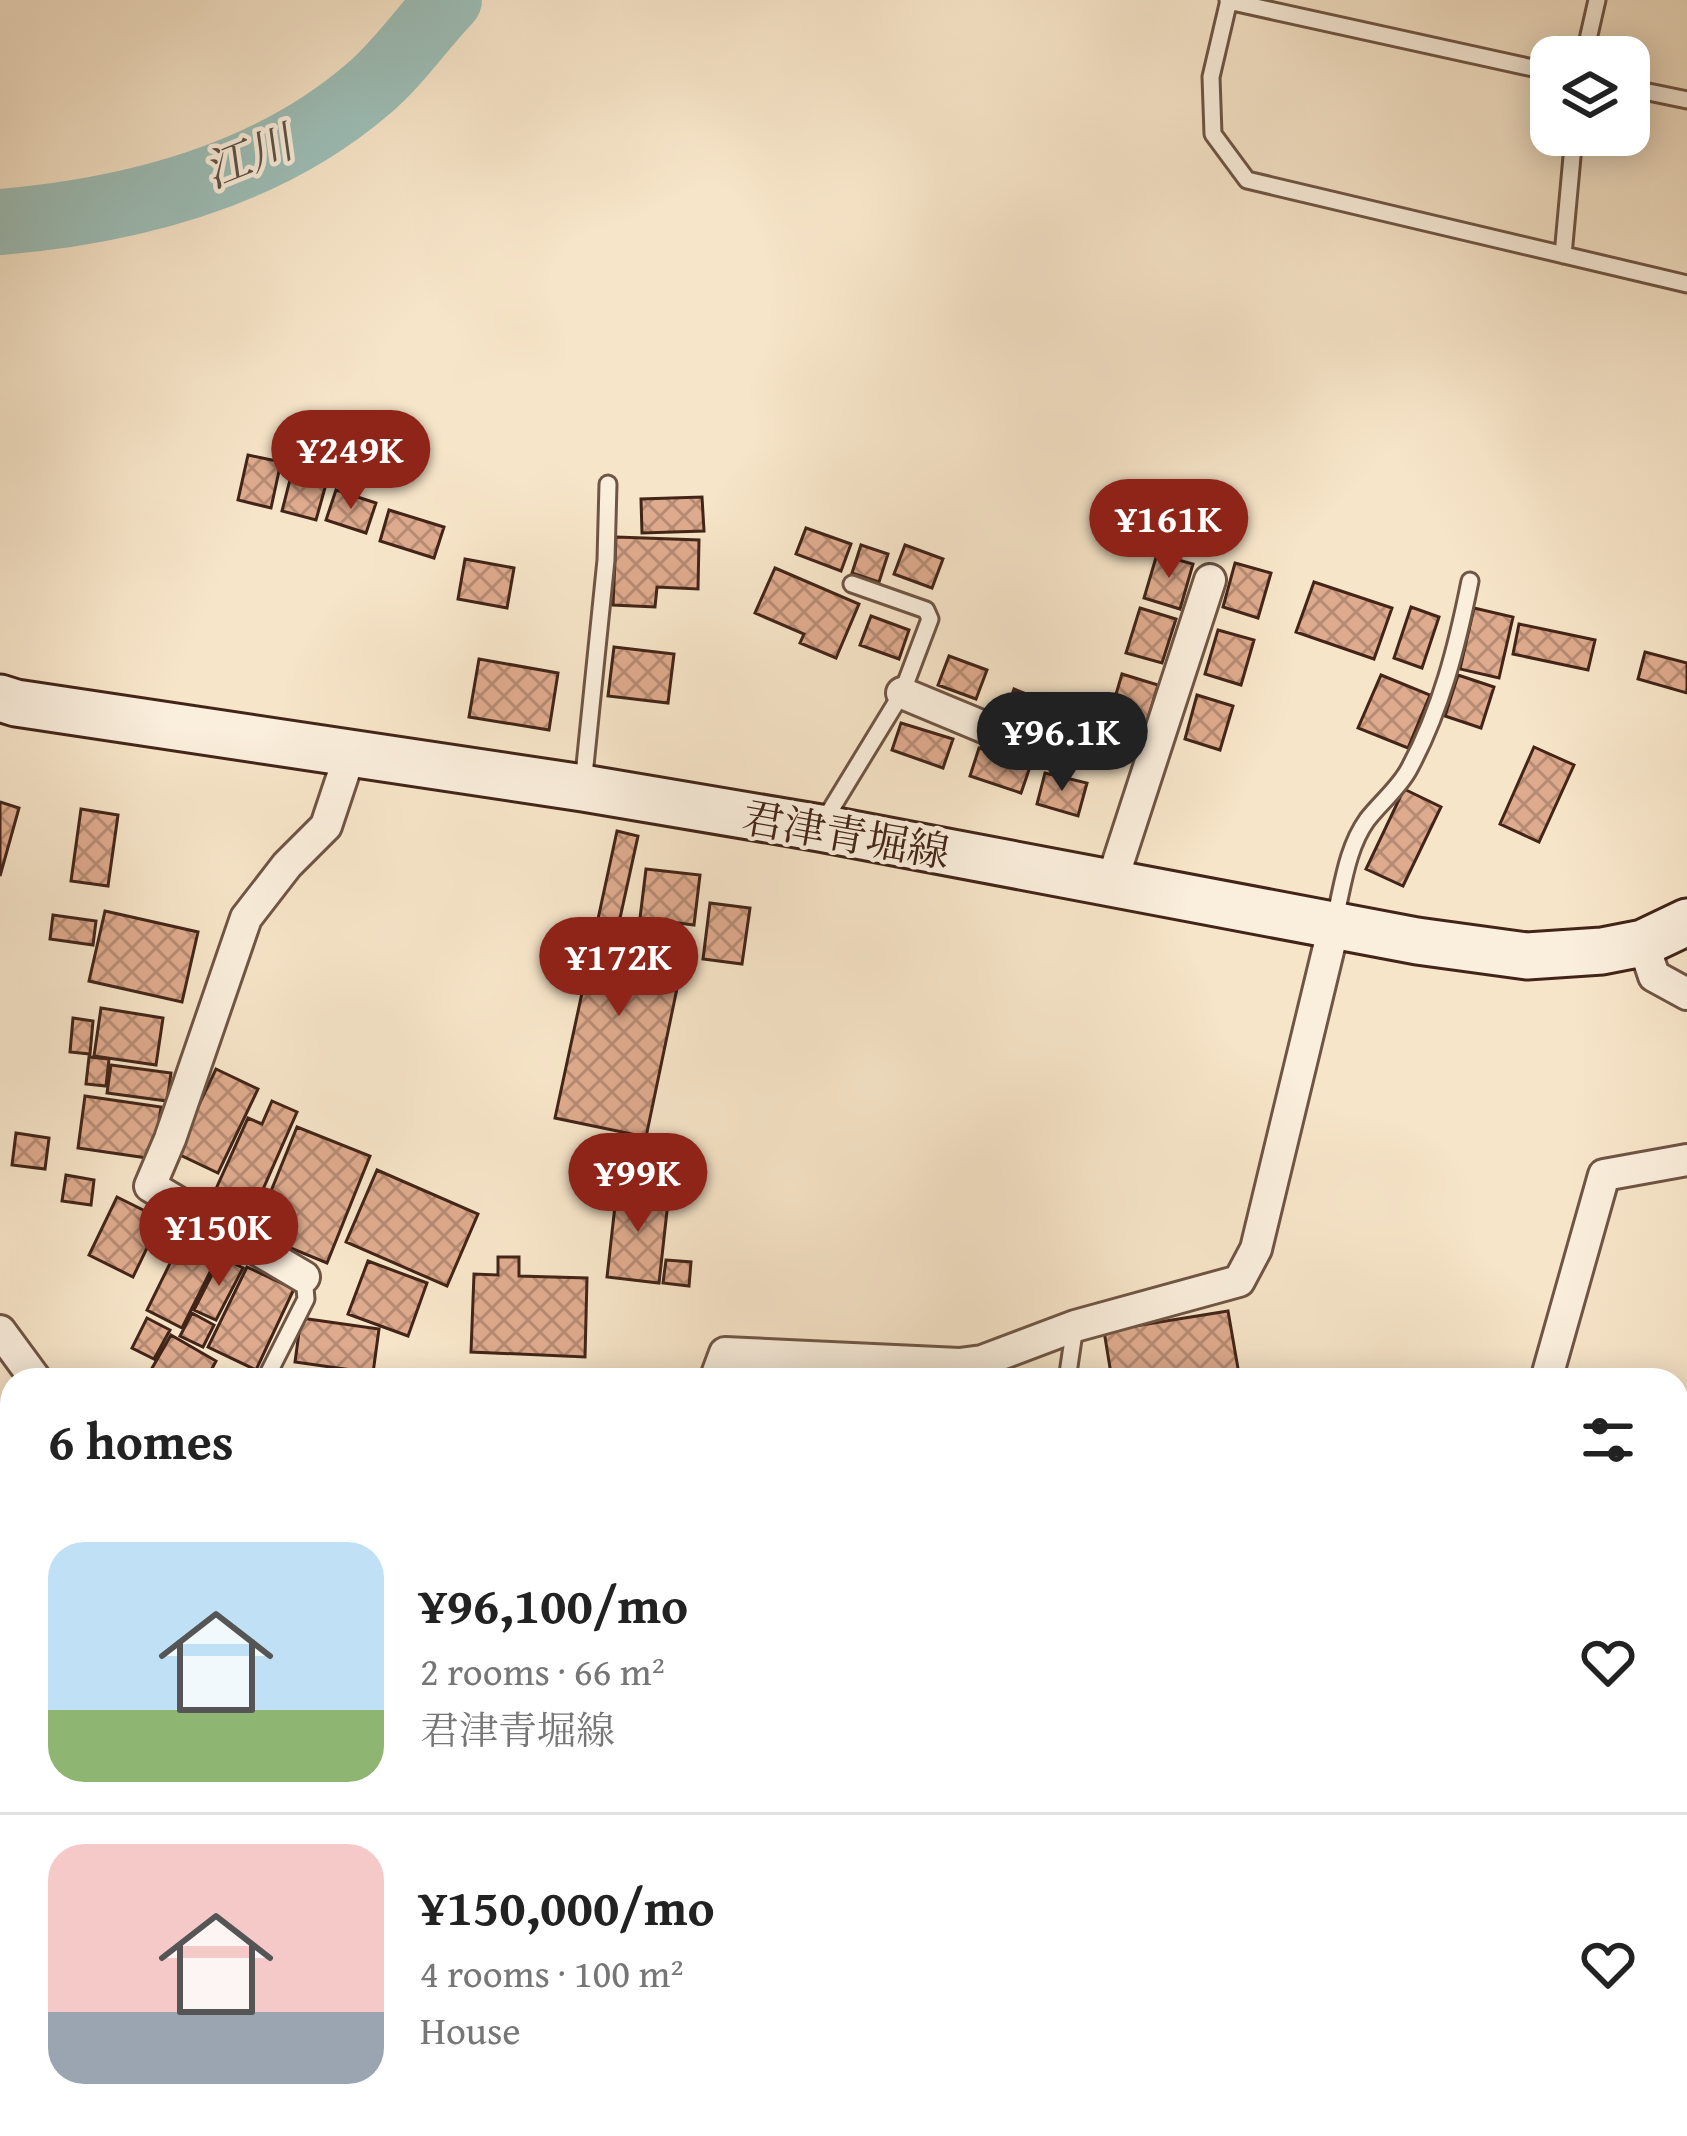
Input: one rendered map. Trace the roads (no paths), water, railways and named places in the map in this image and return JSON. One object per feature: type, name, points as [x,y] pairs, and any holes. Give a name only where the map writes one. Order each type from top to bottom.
[{"type":"main road","name":"君津青堀線","points":[[0,698],[820,828],[1334,926],[1527,956],[1643,943],[1687,922]]},
{"type":"street","points":[[1112,884],[1210,580]]},
{"type":"street","points":[[902,693],[1039,750]]},
{"type":"street","points":[[304,1277],[149,1186],[170,1139],[246,918],[287,865],[326,826],[350,754]]},
{"type":"street","points":[[719,1368],[725,1353],[959,1364],[1239,1280],[1250,1267],[1334,926]]},
{"type":"street","points":[[1643,943],[1654,976],[1687,994]]},
{"type":"street","points":[[1549,1368],[1604,1175],[1687,1160]]},
{"type":"street","points":[[0,1331],[27,1368]]},
{"type":"lane","points":[[1589,36],[1597,0]]},
{"type":"lane","points":[[1530,67],[1228,1],[1211,77],[1213,134],[1247,180],[1687,284]]},
{"type":"lane","points":[[1650,92],[1687,100]]},
{"type":"lane","points":[[1563,255],[1572,156]]},
{"type":"lane","points":[[583,788],[606,560],[608,484]]},
{"type":"lane","points":[[1334,926],[1355,842],[1408,773],[1436,708],[1455,656],[1470,581]]},
{"type":"lane","points":[[820,828],[902,693],[930,620],[926,610],[852,584]]},
{"type":"lane","points":[[272,1368],[306,1300],[304,1277]]},
{"type":"lane","points":[[1069,1368],[1075,1326]]},
{"type":"waterway","name":"江川","points":[[0,222],[147,198],[195,184],[286,145],[368,89],[449,0]]}]
